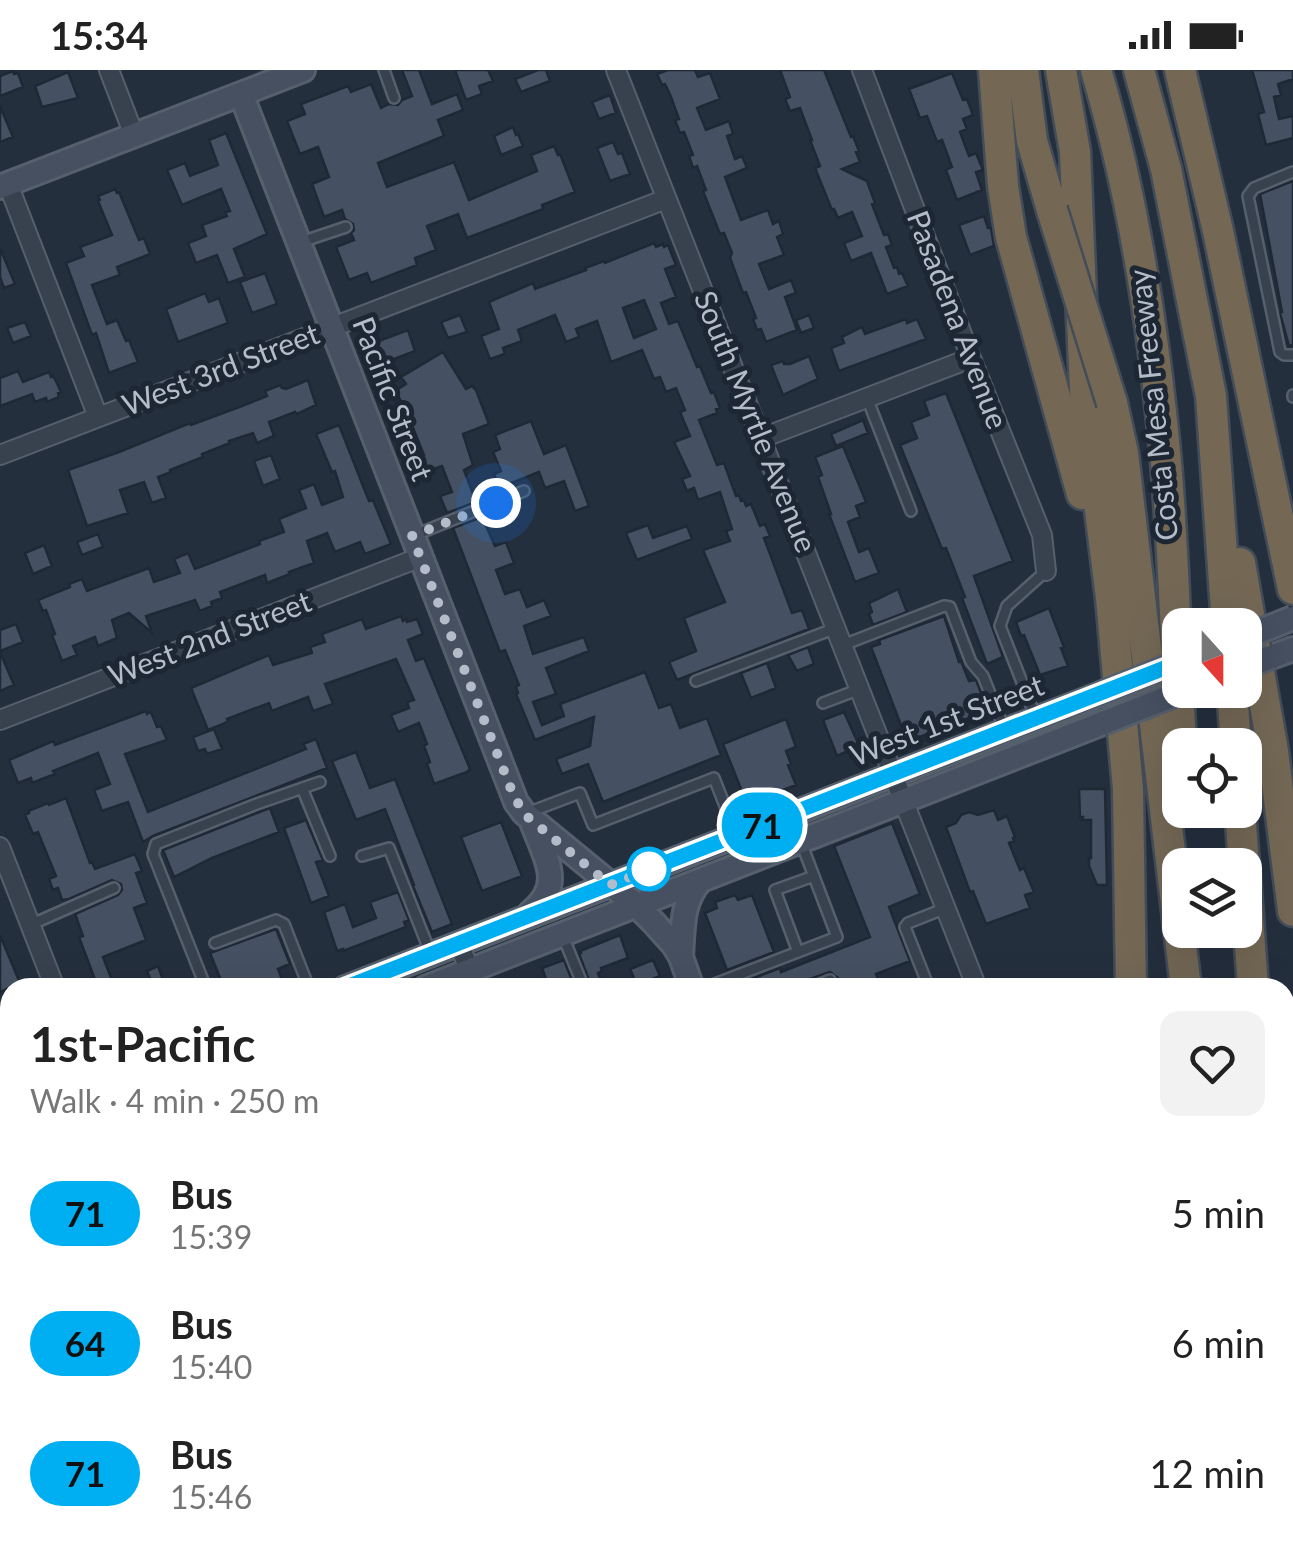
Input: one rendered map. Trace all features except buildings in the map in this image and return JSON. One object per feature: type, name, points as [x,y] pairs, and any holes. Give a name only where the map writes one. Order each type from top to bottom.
[{"type":"highway","points":[[994,70],[1002,186],[1011,237],[1111,598]]},
{"type":"highway","points":[[1024,70],[1032,141],[1112,403],[1124,465],[1185,978]]},
{"type":"highway","points":[[1060,70],[1075,152],[1085,390],[1111,598],[1128,789],[1131,978]]},
{"type":"highway","name":"Costa Mesa Freeway","points":[[1096,70],[1125,187],[1150,324],[1166,463],[1180,728]]},
{"type":"highway","name":"Costa Mesa Freeway","points":[[1139,70],[1166,169],[1211,396],[1226,608]]},
{"type":"highway","points":[[1180,70],[1293,589]]},
{"type":"highway","points":[[1211,396],[1273,752],[1293,911]]},
{"type":"highway","points":[[1191,948],[1193,978]]},
{"type":"highway","points":[[1250,948],[1252,978]]},
{"type":"main road","points":[[4,186],[303,70]]},
{"type":"main road","name":"Pacific Street","points":[[241,94],[513,794],[527,816],[636,905],[681,957]]},
{"type":"main road","points":[[1262,630],[1293,618]]},
{"type":"main road","points":[[1262,660],[1293,648]]},
{"type":"main road","name":"West 1st Street","points":[[370,978],[1162,669]]},
{"type":"main road","name":"West 1st Street","points":[[475,978],[562,934],[1162,700]]},
{"type":"main road","points":[[524,918],[547,898],[550,886],[546,861],[527,816]]},
{"type":"main road","points":[[688,978],[681,957],[686,906],[691,891],[702,879]]},
{"type":"street","points":[[108,70],[134,135]]},
{"type":"street","name":"South Myrtle Avenue","points":[[616,70],[946,908],[969,978]]},
{"type":"street","name":"Pasadena Avenue","points":[[862,70],[1042,534],[1046,572]]},
{"type":"street","points":[[4,186],[98,417]]},
{"type":"street","name":"West 3rd Street","points":[[0,454],[666,198]]},
{"type":"street","points":[[762,438],[971,358]]},
{"type":"street","name":"West 2nd Street","points":[[0,720],[417,547]]},
{"type":"street","points":[[0,847],[50,978]]},
{"type":"street","points":[[459,944],[473,978]]},
{"type":"lane","points":[[384,70],[394,98]]},
{"type":"lane","points":[[1293,172],[1254,188],[1248,196],[1280,352],[1293,356]]},
{"type":"lane","points":[[299,243],[346,226]]},
{"type":"lane","points":[[867,398],[911,511]]},
{"type":"lane","points":[[417,547],[524,492]]},
{"type":"lane","points":[[1036,719],[1000,626],[1007,606],[1046,572]]},
{"type":"lane","points":[[696,681],[944,606],[950,607],[971,662],[982,676],[1006,731]]},
{"type":"lane","points":[[823,703],[860,689]]},
{"type":"lane","points":[[527,816],[580,793],[593,826],[714,778],[746,862]]},
{"type":"lane","points":[[202,978],[153,854],[156,844],[320,782]]},
{"type":"lane","points":[[302,788],[330,856]]},
{"type":"lane","points":[[730,978],[837,937],[791,814]]},
{"type":"lane","points":[[362,856],[389,848],[431,954]]},
{"type":"lane","points":[[798,952],[775,890],[814,876]]},
{"type":"lane","points":[[30,924],[114,888]]},
{"type":"lane","points":[[925,978],[905,927],[946,908]]},
{"type":"lane","points":[[214,943],[280,921],[304,978]]},
{"type":"lane","points":[[562,934],[580,978]]},
{"type":"bus line","name":"71","points":[[370,978],[1162,669]]},
{"type":"route","points":[[496,503],[412,536],[516,802],[524,814],[610,885],[658,866],[649,869]]}]
